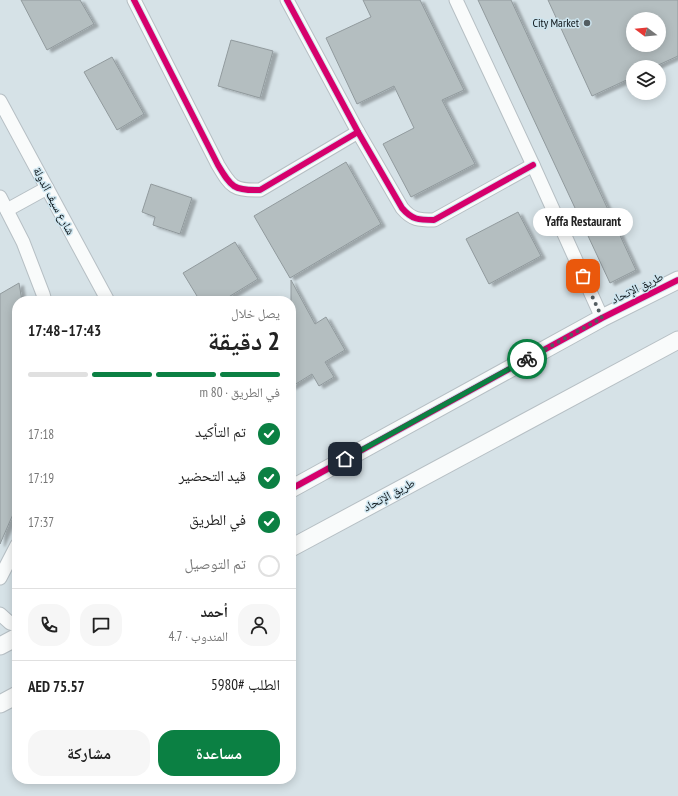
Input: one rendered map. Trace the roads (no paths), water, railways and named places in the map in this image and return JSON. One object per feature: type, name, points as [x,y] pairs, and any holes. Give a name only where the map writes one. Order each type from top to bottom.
[{"type":"street","points":[[134,0],[218,165],[227,181],[234,187],[246,190],[260,190],[358,132]]},
{"type":"street","points":[[288,0],[358,132],[402,208],[409,216],[420,220],[434,220],[533,165]]},
{"type":"street","points":[[456,0],[602,318]]},
{"type":"street","name":"شارع سيف الدولة","points":[[0,101],[105,296]]},
{"type":"street","points":[[7,210],[47,188]]},
{"type":"street","points":[[0,197],[23,242],[43,296]]},
{"type":"street","name":"طريق اﻹتحاد","points":[[296,486],[602,318],[678,280]]},
{"type":"street","name":"طريق اﻹتحاد","points":[[296,545],[678,340]]},
{"type":"street","points":[[0,578],[12,555]]},
{"type":"street","points":[[0,614],[12,624]]},
{"type":"street","points":[[0,646],[12,640]]},
{"type":"street","points":[[0,704],[12,698]]},
{"type":"place","name":"City Market","points":[[587,23]]},
{"type":"place","name":"Yaffa Restaurant","points":[[583,276]]}]
